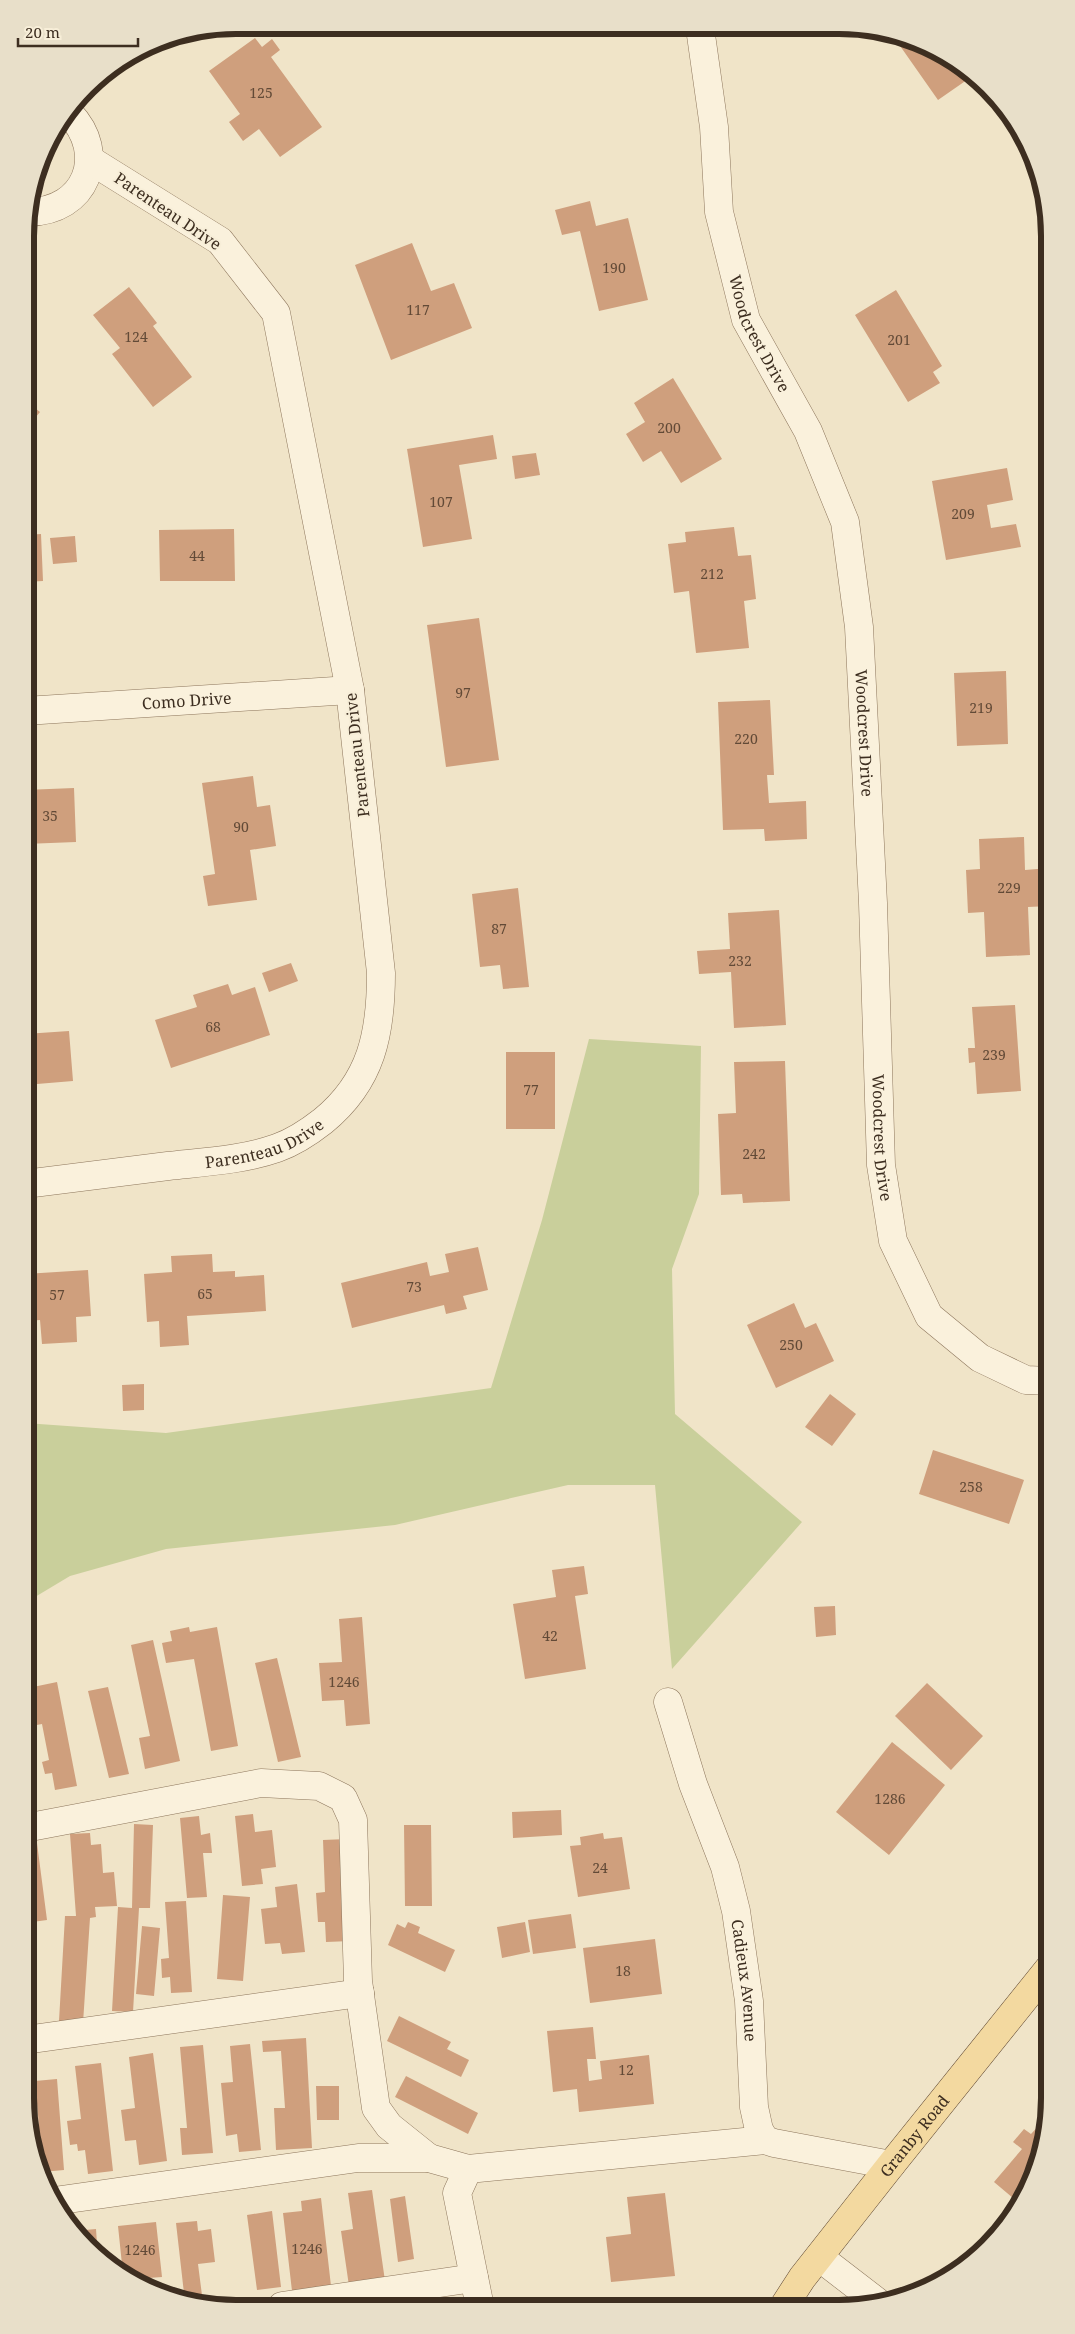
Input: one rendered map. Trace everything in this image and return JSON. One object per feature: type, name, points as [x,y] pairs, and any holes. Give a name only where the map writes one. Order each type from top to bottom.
[{"type":"main road","name":"Granby Road","points":[[788,2300],[819,2257],[1041,1978]]},
{"type":"street","name":"Woodcrest Drive","points":[[701,34],[714,127],[720,212],[746,320],[808,431],[846,522],[860,647],[873,903],[881,1165],[893,1241],[929,1316],[980,1358],[1026,1380],[1041,1381]]},
{"type":"street","points":[[35,212],[42,212],[60,206],[75,195],[86,179],[90,160],[88,141],[80,124],[73,116]]},
{"type":"street","name":"Parenteau Drive","points":[[34,1183],[224,1159],[277,1148],[308,1133],[340,1108],[362,1077],[376,1042],[381,1007],[381,973],[350,690],[276,313],[220,242],[90,160]]},
{"type":"street","name":"Como Drive","points":[[34,709],[350,690]]},
{"type":"street","name":"Cadieux Avenue","points":[[668,1702],[693,1784],[725,1867],[736,1911],[749,2001],[752,2088],[756,2119],[765,2140]]},
{"type":"street","points":[[34,1826],[261,1783],[319,1786],[343,1798],[354,1820],[360,1993],[376,2108],[389,2126],[428,2158]]},
{"type":"street","points":[[34,2039],[360,1993]]},
{"type":"street","points":[[62,2201],[358,2158],[428,2158],[468,2169],[765,2140],[891,2166]]},
{"type":"street","points":[[468,2169],[457,2193],[479,2300]]},
{"type":"street","points":[[819,2257],[872,2298]]},
{"type":"street","points":[[323,2300],[474,2278]]},
{"type":"green space","points":[[589,1039],[701,1046],[699,1194],[672,1269],[675,1414],[802,1522],[672,1669],[655,1485],[568,1485],[395,1525],[166,1549],[70,1576],[34,1598],[34,1424],[166,1433],[491,1388],[542,1220]]},
{"type":"building","points":[[255,38],[262,47],[272,39],[280,50],[271,57],[322,127],[280,157],[259,129],[243,141],[229,122],[240,114],[209,71]]},
{"type":"building","points":[[898,42],[929,55],[968,80],[938,100]]},
{"type":"building","points":[[590,201],[596,226],[628,218],[648,300],[599,311],[580,231],[562,235],[555,210]]},
{"type":"building","points":[[412,243],[431,291],[454,283],[472,328],[391,360],[355,265]]},
{"type":"building","points":[[129,287],[157,323],[153,326],[192,377],[153,407],[112,354],[120,348],[93,315]]},
{"type":"building","points":[[896,290],[942,366],[933,372],[940,383],[908,402],[855,315]]},
{"type":"building","points":[[673,378],[722,459],[681,483],[661,451],[643,462],[626,434],[645,422],[634,403]]},
{"type":"building","points":[[34,407],[40,412],[34,419]]},
{"type":"building","points":[[493,435],[497,459],[459,465],[472,539],[423,547],[407,449]]},
{"type":"building","points":[[536,453],[540,475],[515,479],[512,456]]},
{"type":"building","points":[[1007,468],[1013,500],[987,505],[991,528],[1016,524],[1021,547],[946,560],[932,481]]},
{"type":"building","points":[[734,527],[738,556],[751,555],[756,599],[744,601],[749,648],[696,653],[689,591],[674,593],[668,544],[686,542],[685,532]]},
{"type":"building","points":[[234,529],[235,581],[160,581],[159,530]]},
{"type":"building","points":[[34,534],[41,534],[43,581],[34,582]]},
{"type":"building","points":[[75,536],[77,562],[53,564],[50,538]]},
{"type":"building","points":[[479,618],[499,760],[446,767],[427,625]]},
{"type":"building","points":[[1006,671],[1008,744],[957,746],[954,673]]},
{"type":"building","points":[[770,700],[774,775],[767,775],[769,803],[806,801],[807,839],[765,841],[764,829],[723,830],[718,702]]},
{"type":"building","points":[[253,776],[257,807],[270,805],[276,846],[250,850],[257,900],[208,906],[203,876],[215,874],[202,783]]},
{"type":"building","points":[[74,788],[76,842],[34,844],[34,790]]},
{"type":"building","points":[[1024,837],[1025,870],[1041,869],[1041,906],[1028,907],[1030,955],[986,957],[984,912],[968,913],[966,870],[980,869],[979,839]]},
{"type":"building","points":[[518,888],[529,987],[503,989],[500,965],[480,967],[472,894]]},
{"type":"building","points":[[779,910],[786,1025],[734,1028],[731,972],[699,974],[697,951],[730,949],[728,913]]},
{"type":"building","points":[[291,963],[298,981],[269,992],[262,973]]},
{"type":"building","points":[[228,984],[232,995],[255,987],[270,1035],[171,1068],[155,1020],[197,1007],[193,995]]},
{"type":"building","points":[[1015,1005],[1021,1091],[977,1094],[975,1062],[969,1063],[968,1048],[975,1048],[972,1007]]},
{"type":"building","points":[[69,1031],[73,1081],[34,1084],[34,1033]]},
{"type":"building","points":[[506,1052],[555,1052],[555,1129],[506,1129]]},
{"type":"building","points":[[785,1061],[790,1201],[743,1203],[742,1194],[721,1195],[718,1114],[736,1113],[734,1062]]},
{"type":"building","points":[[478,1247],[488,1290],[463,1296],[467,1309],[446,1314],[444,1305],[352,1328],[341,1283],[427,1262],[430,1276],[449,1272],[445,1254]]},
{"type":"building","points":[[212,1254],[213,1272],[235,1271],[235,1277],[264,1275],[266,1311],[187,1316],[189,1345],[160,1347],[159,1321],[147,1322],[144,1274],[172,1272],[171,1256]]},
{"type":"building","points":[[88,1270],[91,1316],[76,1317],[77,1342],[42,1344],[40,1320],[34,1320],[34,1273]]},
{"type":"building","points":[[794,1303],[805,1328],[816,1323],[834,1361],[776,1388],[747,1325]]},
{"type":"building","points":[[144,1384],[144,1410],[123,1411],[122,1385]]},
{"type":"building","points":[[830,1394],[856,1414],[832,1446],[805,1427]]},
{"type":"building","points":[[933,1450],[1024,1480],[1009,1524],[919,1494]]},
{"type":"building","points":[[584,1566],[588,1594],[575,1596],[586,1669],[525,1679],[513,1604],[556,1597],[552,1570]]},
{"type":"building","points":[[835,1606],[836,1635],[816,1637],[814,1607]]},
{"type":"building","points":[[362,1617],[370,1724],[346,1726],[344,1700],[322,1701],[319,1663],[342,1662],[339,1619]]},
{"type":"building","points":[[189,1627],[190,1632],[217,1627],[238,1746],[211,1751],[194,1659],[166,1663],[162,1643],[172,1641],[170,1631]]},
{"type":"building","points":[[153,1640],[180,1761],[145,1769],[139,1738],[150,1736],[131,1645]]},
{"type":"building","points":[[277,1658],[301,1757],[278,1762],[255,1663]]},
{"type":"building","points":[[57,1682],[77,1786],[55,1790],[52,1773],[45,1774],[42,1762],[49,1760],[42,1724],[34,1726],[34,1706],[37,1705],[34,1687]]},
{"type":"building","points":[[927,1683],[983,1736],[951,1770],[895,1716]]},
{"type":"building","points":[[108,1687],[129,1774],[109,1778],[88,1691]]},
{"type":"building","points":[[892,1742],[945,1785],[889,1855],[836,1812]]},
{"type":"building","points":[[561,1810],[562,1835],[513,1838],[512,1812]]},
{"type":"building","points":[[253,1814],[255,1832],[272,1830],[276,1867],[261,1869],[263,1884],[242,1886],[235,1816]]},
{"type":"building","points":[[199,1816],[201,1835],[210,1833],[212,1853],[203,1853],[207,1897],[187,1898],[180,1818]]},
{"type":"building","points":[[134,1824],[153,1825],[150,1908],[139,1908],[133,2012],[112,2011],[118,1907],[132,1908]]},
{"type":"building","points":[[404,1825],[431,1825],[432,1906],[405,1906]]},
{"type":"building","points":[[90,1833],[91,1845],[101,1844],[103,1873],[114,1872],[117,1906],[95,1907],[96,1917],[90,1918],[83,2023],[59,2021],[65,1916],[76,1916],[70,1834]]},
{"type":"building","points":[[603,1833],[604,1839],[622,1837],[630,1889],[578,1897],[570,1846],[581,1845],[580,1837]]},
{"type":"building","points":[[347,1839],[351,1941],[326,1942],[325,1922],[318,1922],[316,1893],[325,1892],[323,1840]]},
{"type":"building","points":[[37,1843],[47,1920],[34,1922],[34,1844]]},
{"type":"building","points":[[297,1884],[305,1952],[282,1954],[280,1943],[265,1944],[261,1909],[277,1907],[275,1887]]},
{"type":"building","points":[[223,1895],[250,1897],[243,1981],[217,1979]]},
{"type":"building","points":[[186,1901],[192,1992],[171,1993],[170,1977],[162,1978],[161,1959],[169,1958],[165,1902]]},
{"type":"building","points":[[571,1914],[576,1948],[533,1954],[528,1920]]},
{"type":"building","points":[[408,1922],[420,1927],[418,1933],[455,1950],[445,1972],[388,1945],[397,1924],[405,1928]]},
{"type":"building","points":[[525,1922],[530,1952],[502,1958],[497,1927]]},
{"type":"building","points":[[142,1926],[160,1928],[154,1996],[136,1994]]},
{"type":"building","points":[[655,1939],[662,1994],[590,2003],[583,1948]]},
{"type":"building","points":[[399,2016],[451,2042],[447,2049],[469,2060],[461,2077],[387,2041]]},
{"type":"building","points":[[593,2027],[596,2059],[587,2059],[589,2081],[602,2079],[600,2061],[649,2055],[654,2104],[579,2112],[577,2089],[553,2092],[547,2031]]},
{"type":"building","points":[[306,2038],[312,2148],[276,2150],[274,2108],[285,2108],[281,2051],[263,2052],[262,2041]]},
{"type":"building","points":[[250,2044],[261,2150],[239,2152],[237,2134],[226,2136],[221,2083],[233,2082],[230,2046]]},
{"type":"building","points":[[203,2045],[213,2153],[182,2155],[180,2128],[187,2128],[180,2047]]},
{"type":"building","points":[[153,2053],[167,2161],[139,2165],[136,2140],[125,2141],[121,2110],[135,2108],[129,2057]]},
{"type":"building","points":[[101,2063],[113,2171],[88,2174],[85,2150],[78,2151],[77,2144],[70,2145],[67,2121],[81,2119],[75,2066]]},
{"type":"building","points":[[406,2076],[478,2113],[468,2134],[395,2097]]},
{"type":"building","points":[[57,2079],[64,2170],[47,2172],[44,2164],[35,2126],[39,2126],[35,2081]]},
{"type":"building","points":[[316,2086],[339,2086],[339,2120],[317,2120]]},
{"type":"building","points":[[1040,2124],[1031,2164],[1014,2199],[994,2182],[1022,2149],[1013,2142],[1024,2129],[1031,2134]]},
{"type":"building","points":[[372,2190],[385,2281],[349,2286],[341,2231],[353,2229],[348,2193]]},
{"type":"building","points":[[665,2193],[675,2276],[611,2282],[606,2237],[631,2234],[627,2197]]},
{"type":"building","points":[[405,2196],[414,2259],[398,2262],[390,2199]]},
{"type":"building","points":[[321,2198],[331,2286],[292,2291],[283,2213],[302,2211],[301,2201]]},
{"type":"building","points":[[272,2211],[281,2287],[257,2290],[247,2215]]},
{"type":"building","points":[[197,2221],[198,2231],[211,2229],[215,2262],[198,2264],[202,2297],[184,2293],[176,2223]]},
{"type":"building","points":[[156,2222],[162,2277],[148,2278],[148,2280],[122,2265],[118,2226]]},
{"type":"building","points":[[96,2229],[97,2245],[84,2232],[83,2230]]}]
